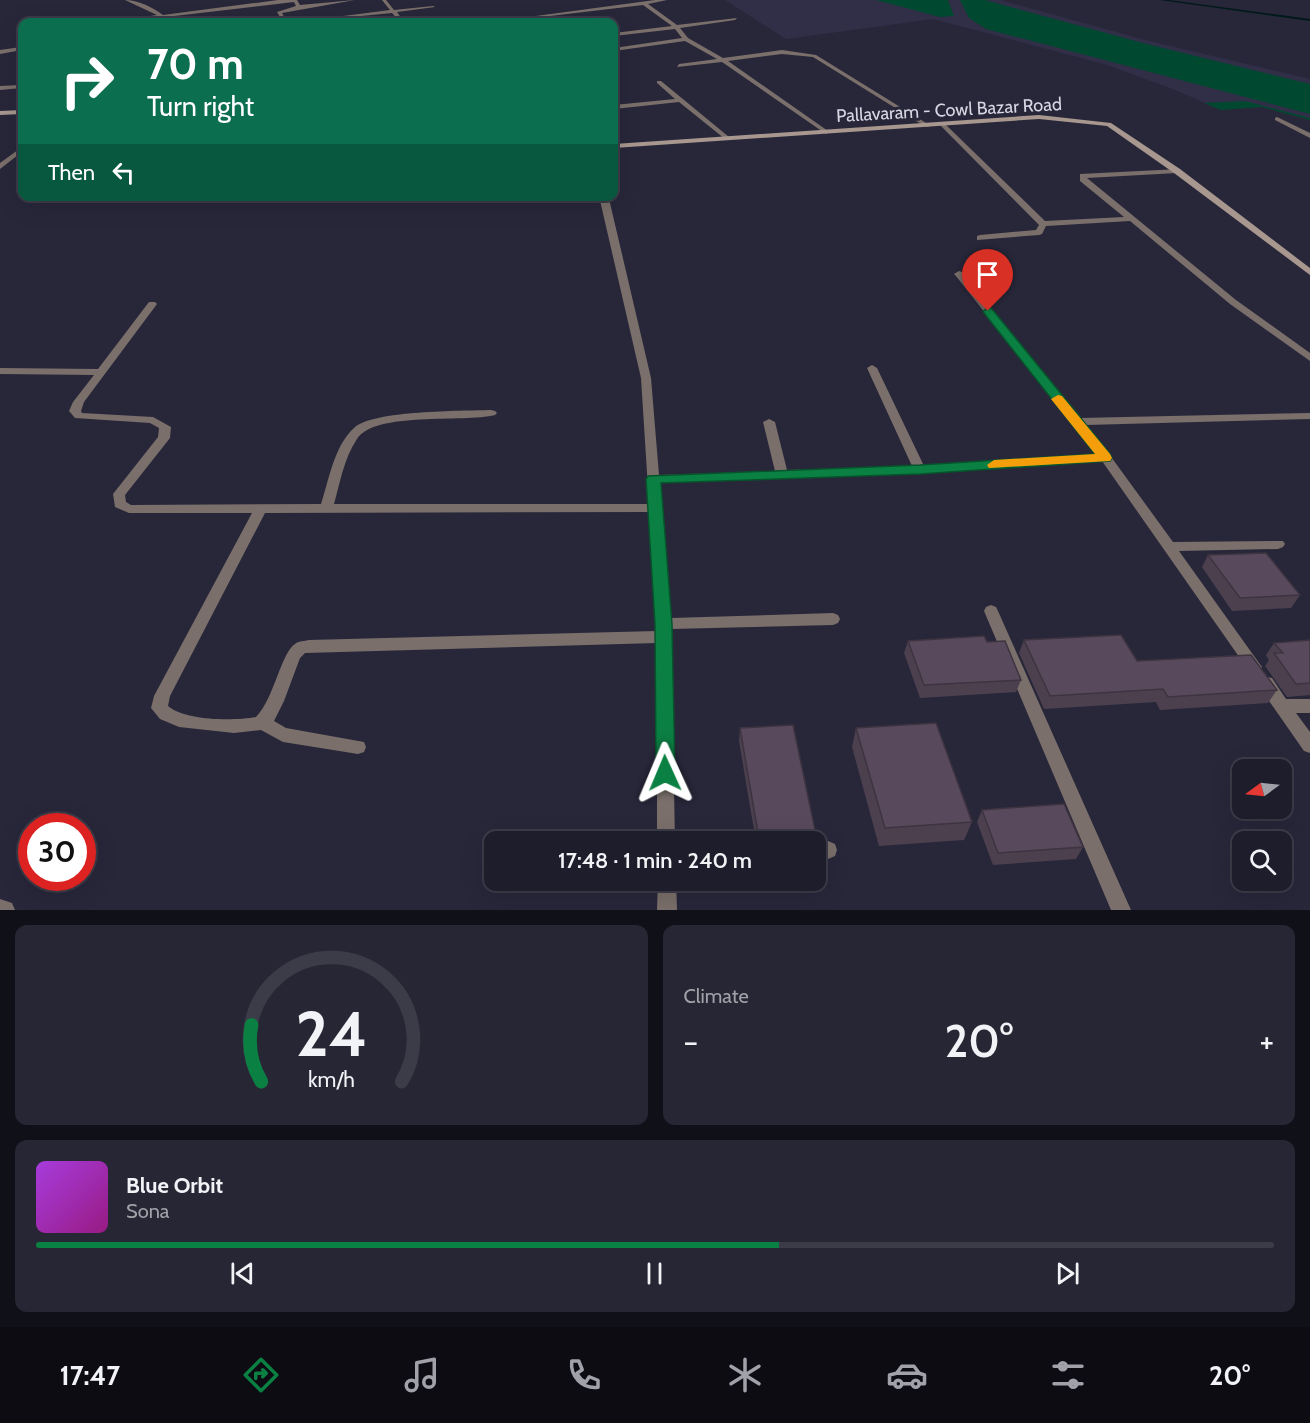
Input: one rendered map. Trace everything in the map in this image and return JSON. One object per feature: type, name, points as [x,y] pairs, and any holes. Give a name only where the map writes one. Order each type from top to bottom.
[{"type":"street","points":[[127,0],[165,18]]},
{"type":"street","points":[[283,18],[279,12],[353,0]]},
{"type":"street","points":[[384,0],[399,18]]},
{"type":"street","points":[[524,18],[665,0]]},
{"type":"street","points":[[143,18],[281,1],[296,1],[299,7]]},
{"type":"street","points":[[644,3],[676,27],[686,39],[724,61],[826,132]]},
{"type":"street","points":[[330,18],[433,7]]},
{"type":"street","points":[[618,34],[735,20]]},
{"type":"street","points":[[618,49],[686,39]]},
{"type":"street","points":[[0,52],[18,50]]},
{"type":"street","points":[[679,66],[782,52],[814,56],[928,126]]},
{"type":"street","points":[[659,82],[727,138]]},
{"type":"street","points":[[0,88],[18,87]]},
{"type":"street","points":[[618,107],[680,100]]},
{"type":"street","points":[[0,113],[18,112]]},
{"type":"street","name":"Pallavaram - Cowl Bazar Road","points":[[618,146],[1039,117],[1109,124],[1177,171],[1310,272]]},
{"type":"street","points":[[1277,119],[1310,136]]},
{"type":"street","points":[[943,125],[1036,219],[1044,224],[1130,219]]},
{"type":"street","points":[[0,167],[18,152]]},
{"type":"street","points":[[1177,171],[1083,176],[1083,179],[1233,302],[1310,358]]},
{"type":"street","points":[[605,201],[646,378],[664,631],[666,831]]},
{"type":"street","points":[[980,238],[1039,232],[1044,224]]},
{"type":"street","points":[[959,274],[1105,458],[1310,746]]},
{"type":"street","points":[[152,304],[79,402],[75,411],[79,416],[153,420],[165,427],[164,438],[119,494],[120,504],[129,509],[655,508]]},
{"type":"street","points":[[872,368],[920,470]]},
{"type":"street","points":[[0,371],[102,372]]},
{"type":"street","points":[[326,509],[349,441],[358,429],[374,422],[388,420],[491,413]]},
{"type":"street","points":[[1076,422],[1310,416]]},
{"type":"street","points":[[769,422],[782,473]]},
{"type":"street","points":[[653,479],[920,470],[1105,458]]},
{"type":"street","points":[[261,509],[162,696],[159,708],[167,715],[179,720],[237,726],[251,726],[262,722],[271,712],[294,655],[300,648],[309,646],[664,631],[833,619]]},
{"type":"street","points":[[1168,547],[1278,544]]},
{"type":"street","points":[[991,611],[1121,910]]},
{"type":"street","points":[[1282,706],[1310,706]]},
{"type":"street","points":[[262,722],[283,735],[358,747]]},
{"type":"street","points":[[667,891],[667,910]]},
{"type":"street","points":[[0,909],[5,910]]},
{"type":"shaded area","points":[[725,0],[1000,0],[1149,41],[1310,79],[1310,120],[1262,107],[1221,110],[1173,89],[1104,64],[933,19],[786,39]]},
{"type":"green space","points":[[876,0],[948,0],[954,16],[940,17]]},
{"type":"green space","points":[[960,0],[985,0],[1143,43],[1310,84],[1310,114],[986,29],[969,18]]},
{"type":"green space","points":[[1245,101],[1310,118],[1310,120],[1262,107],[1221,110],[1204,103]]},
{"type":"building","points":[[1266,553],[1300,595],[1240,598],[1208,555]]},
{"type":"building","points":[[1121,635],[1137,661],[1251,655],[1277,690],[1168,697],[1163,689],[1050,696],[1024,640]]},
{"type":"building","points":[[984,636],[987,642],[1005,641],[1021,680],[924,685],[908,641]]},
{"type":"building","points":[[1310,640],[1310,683],[1296,684],[1274,653],[1283,653],[1274,643]]},
{"type":"building","points":[[936,723],[972,822],[885,828],[856,728]]},
{"type":"building","points":[[793,725],[815,830],[758,831],[740,728]]},
{"type":"building","points":[[1064,804],[1083,847],[998,853],[982,810]]},
{"type":"waterway","points":[[1162,0],[1310,20]]},
{"type":"slow traffic","points":[[994,465],[1105,458],[1058,399]]},
{"type":"route","points":[[665,773],[664,624],[653,479],[920,470],[1105,458],[988,311]]}]
